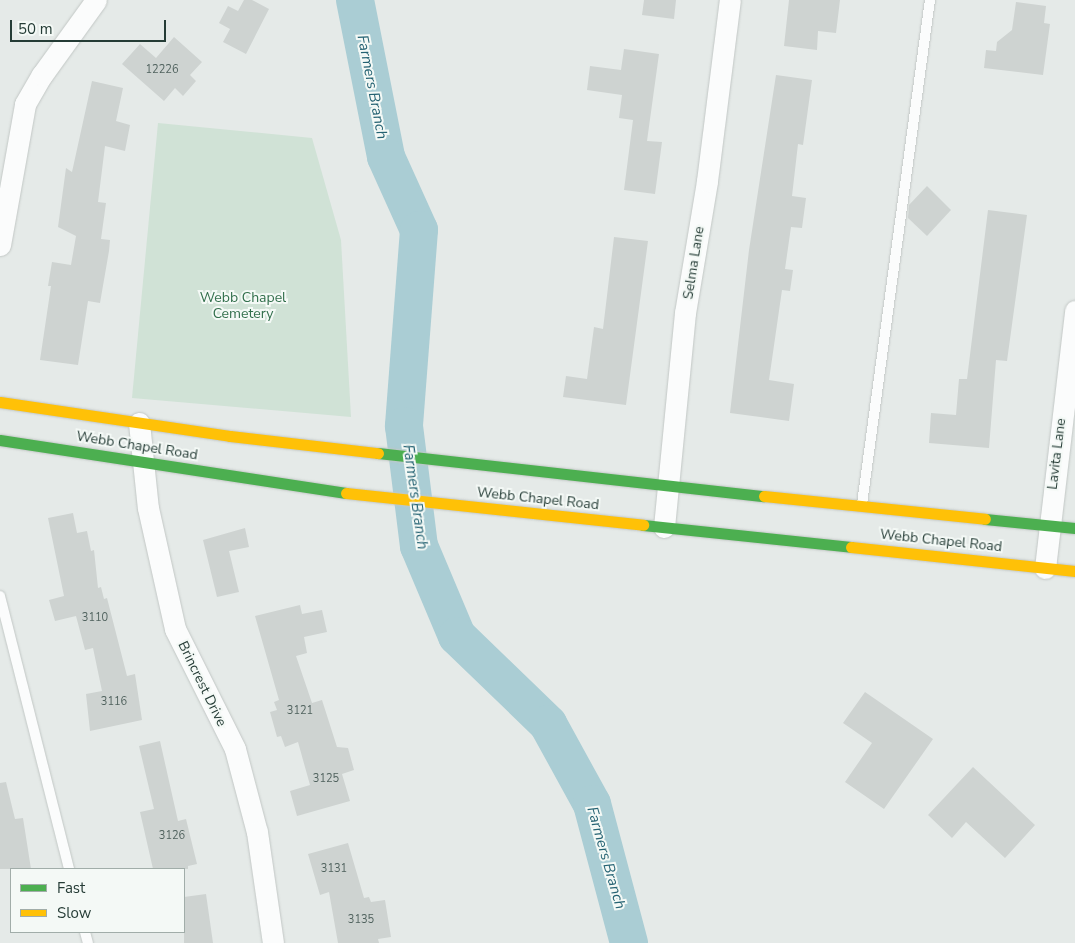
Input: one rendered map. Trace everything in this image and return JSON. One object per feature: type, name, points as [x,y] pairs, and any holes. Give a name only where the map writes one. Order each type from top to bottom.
[{"type":"main road","name":"Webb Chapel Road","points":[[0,402],[139,423],[359,450],[667,486],[1075,528]]},
{"type":"main road","name":"Webb Chapel Road","points":[[0,440],[364,496],[664,526],[1075,571]]},
{"type":"street","points":[[0,245],[25,104],[42,75],[96,0]]},
{"type":"street","name":"Selma Lane","points":[[664,526],[685,313],[707,181],[730,0]]},
{"type":"street","name":"Lavita Lane","points":[[1045,568],[1048,525],[1075,311]]},
{"type":"street","name":"Brincrest Drive","points":[[139,423],[148,508],[175,629],[235,749],[257,832],[273,943]]},
{"type":"lane","points":[[862,505],[930,0]]},
{"type":"lane","points":[[0,596],[69,868]]},
{"type":"green space","name":"Webb Chapel Cemetery","points":[[158,123],[312,138],[341,240],[351,417],[132,398]]},
{"type":"building","points":[[244,0],[252,0],[269,9],[246,54],[223,42],[230,29],[219,23],[228,6],[238,11]]},
{"type":"building","points":[[644,0],[676,0],[674,19],[642,15]]},
{"type":"building","points":[[789,0],[840,0],[836,33],[818,31],[817,50],[784,46]]},
{"type":"building","points":[[1016,2],[1046,6],[1044,23],[1050,24],[1043,75],[984,68],[986,50],[996,51],[997,42],[1012,30]]},
{"type":"building","points":[[174,37],[202,62],[190,75],[196,81],[183,96],[175,88],[164,101],[122,64],[140,44],[156,58]]},
{"type":"building","points":[[624,49],[659,54],[647,141],[662,142],[655,194],[624,190],[633,120],[619,118],[622,95],[587,90],[590,66],[621,70]]},
{"type":"building","points":[[776,75],[812,80],[803,145],[798,144],[792,196],[806,198],[802,228],[791,227],[785,269],[793,270],[790,291],[782,290],[769,380],[794,384],[789,421],[730,413],[749,250]]},
{"type":"building","points":[[92,81],[123,88],[116,121],[130,125],[125,151],[105,146],[98,202],[106,203],[101,239],[110,240],[109,251],[100,303],[88,301],[78,365],[40,360],[51,286],[48,286],[52,262],[71,265],[76,236],[58,227],[66,168],[72,172]]},
{"type":"building","points":[[927,186],[951,210],[927,236],[908,218],[909,205]]},
{"type":"building","points":[[988,210],[1027,215],[1007,361],[996,360],[989,448],[929,443],[931,413],[956,415],[959,379],[967,379]]},
{"type":"building","points":[[614,237],[648,241],[626,405],[563,397],[566,376],[587,379],[594,327],[603,329]]},
{"type":"building","points":[[73,513],[77,533],[87,531],[91,551],[94,550],[98,588],[101,587],[104,599],[107,598],[127,676],[135,674],[142,720],[90,731],[86,694],[102,691],[93,648],[85,650],[76,616],[55,621],[49,600],[64,596],[48,518]]},
{"type":"building","points":[[245,528],[249,547],[229,551],[239,592],[217,597],[203,540]]},
{"type":"building","points":[[300,605],[302,614],[322,610],[327,632],[304,637],[307,653],[296,656],[312,703],[322,700],[337,747],[348,748],[354,770],[342,774],[350,801],[297,816],[290,791],[310,785],[298,742],[285,747],[281,736],[277,737],[270,712],[277,710],[274,702],[279,700],[255,616]]},
{"type":"building","points":[[865,692],[933,739],[884,809],[845,782],[872,743],[843,723]]},
{"type":"building","points":[[160,741],[178,821],[186,819],[197,864],[188,866],[188,869],[153,868],[140,812],[154,809],[139,746]]},
{"type":"building","points":[[973,767],[1035,825],[1005,858],[966,822],[952,838],[928,815]]},
{"type":"building","points":[[6,782],[15,819],[23,818],[31,868],[0,869],[0,783]]},
{"type":"building","points":[[348,843],[364,898],[369,897],[371,902],[385,900],[391,937],[378,939],[379,943],[338,943],[329,892],[320,895],[308,854]]},
{"type":"building","points":[[206,894],[213,943],[184,943],[185,897]]},
{"type":"waterway","name":"Farmers Branch","points":[[355,0],[386,157],[419,230],[404,426],[419,546],[457,636],[548,724],[592,804],[629,943]]},
{"type":"traffic: fast","points":[[0,440],[346,493]]},
{"type":"traffic: fast","points":[[378,453],[764,496]]},
{"type":"traffic: fast","points":[[985,519],[1075,528]]},
{"type":"traffic: fast","points":[[643,525],[851,547]]},
{"type":"traffic: slow","points":[[0,402],[230,436],[378,453]]},
{"type":"traffic: slow","points":[[346,493],[643,525]]},
{"type":"traffic: slow","points":[[764,496],[985,519]]},
{"type":"traffic: slow","points":[[851,547],[1075,571]]}]
